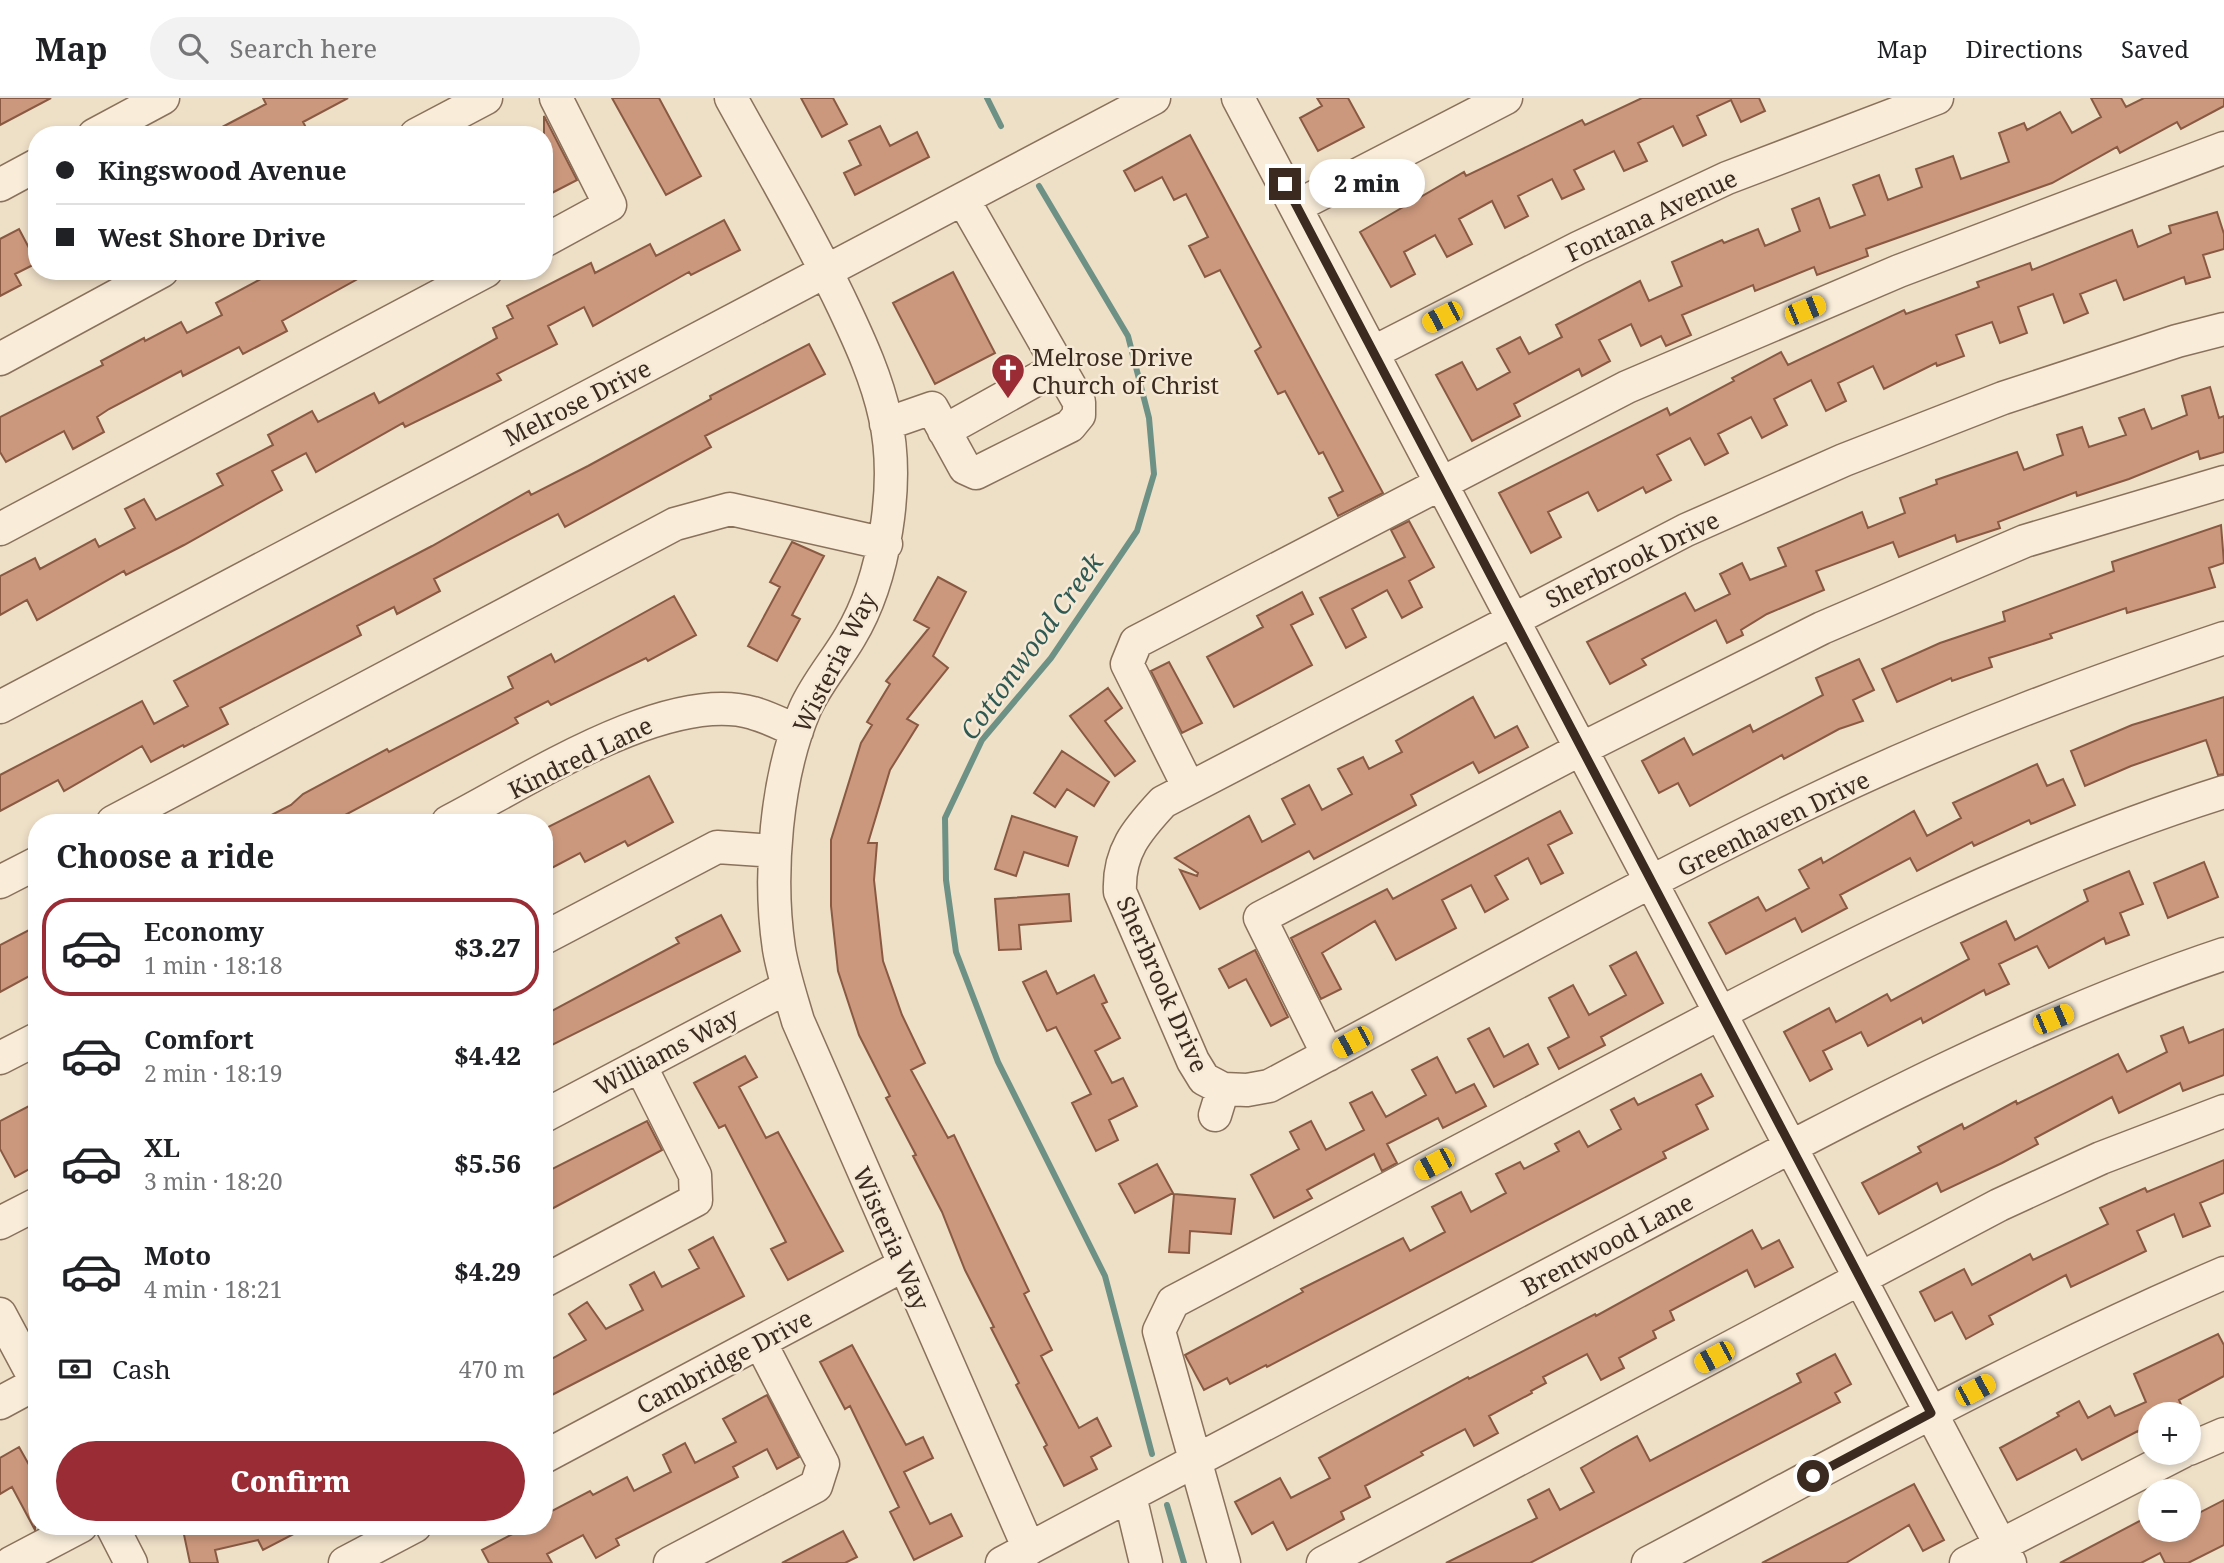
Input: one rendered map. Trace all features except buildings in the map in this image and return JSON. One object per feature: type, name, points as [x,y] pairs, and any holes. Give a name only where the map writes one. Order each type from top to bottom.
[{"type":"street","points":[[111,126],[163,98]]},
{"type":"street","points":[[433,126],[486,98]]},
{"type":"street","points":[[553,236],[610,205],[556,98]]},
{"type":"street","name":"Wisteria Way","points":[[731,98],[827,272],[863,349],[886,424],[890,459],[886,544],[872,591],[852,635],[806,706],[797,731],[775,851],[775,917],[788,986],[798,1021],[904,1265],[1016,1556]]},
{"type":"street","name":"Melrose Drive","points":[[0,707],[1154,98]]},
{"type":"street","points":[[1238,98],[2006,1554]]},
{"type":"street","points":[[1297,206],[1506,98]]},
{"type":"street","name":"Fontana Avenue","points":[[1374,352],[1578,248],[1727,178],[1937,98]]},
{"type":"street","points":[[1188,786],[1127,664],[1136,642],[1627,387],[1899,271],[2224,148]]},
{"type":"street","points":[[0,185],[28,170]]},
{"type":"street","points":[[886,424],[932,408],[965,468],[976,473],[1070,426],[1080,408],[963,199]]},
{"type":"street","points":[[0,359],[145,280]]},
{"type":"street","points":[[0,529],[469,280]]},
{"type":"street","name":"Sherbrook Drive","points":[[1219,1102],[1192,1061],[1120,892],[1122,863],[1134,833],[1163,802],[1188,786],[1686,530],[1844,460],[2003,398],[2224,329]]},
{"type":"street","points":[[944,431],[1059,367]]},
{"type":"street","points":[[1328,1055],[1259,918],[1581,749],[1822,628],[2025,541],[2224,482]]},
{"type":"street","points":[[128,814],[676,524],[730,509],[886,544]]},
{"type":"street","name":"Greenhaven Drive","points":[[1219,1102],[1247,1090],[1269,1086],[1828,793],[1924,750],[2092,682],[2224,638]]},
{"type":"street","name":"Kindred Lane","points":[[463,814],[626,729],[673,714],[711,709],[751,712],[797,731]]},
{"type":"street","points":[[1224,1563],[1159,1331],[1173,1302],[1720,1013],[1983,883],[2144,817],[2224,792]]},
{"type":"street","points":[[553,933],[717,847],[775,851]]},
{"type":"street","points":[[0,882],[28,868]]},
{"type":"street","name":"Brentwood Lane","points":[[1016,1556],[1791,1147],[2029,1029],[2101,999],[2224,954]]},
{"type":"street","name":"Williams Way","points":[[553,1110],[788,986]]},
{"type":"street","points":[[0,1058],[28,1044]]},
{"type":"street","points":[[553,1276],[696,1200],[695,1175],[640,1065]]},
{"type":"street","points":[[1323,1563],[2022,1195],[2101,1158],[2224,1111]]},
{"type":"street","points":[[0,1223],[28,1209]]},
{"type":"street","name":"Cambridge Drive","points":[[553,1452],[904,1265]]},
{"type":"street","points":[[1648,1563],[2105,1324],[2224,1273]]},
{"type":"street","points":[[0,1314],[28,1366]]},
{"type":"street","points":[[670,1563],[816,1486],[823,1464],[760,1342]]},
{"type":"street","points":[[0,1403],[28,1388]]},
{"type":"street","points":[[2201,1444],[2224,1434]]},
{"type":"street","points":[[1966,1563],[2006,1554],[2160,1465]]},
{"type":"street","points":[[1130,1496],[1146,1563]]},
{"type":"street","points":[[11,1563],[64,1535]]},
{"type":"street","points":[[117,1535],[131,1563]]},
{"type":"street","points":[[345,1563],[398,1535]]},
{"type":"waterway","name":"Cottonwood Creek","points":[[987,98],[1001,126]]},
{"type":"waterway","name":"Cottonwood Creek","points":[[1039,186],[1128,336],[1149,418],[1154,474],[1137,531],[1051,658],[982,740],[945,818],[946,880],[956,952],[998,1062],[1105,1276],[1152,1454]]},
{"type":"waterway","name":"Cottonwood Creek","points":[[1167,1505],[1184,1563]]},
{"type":"place","name":"Melrose Drive Church of Christ","points":[[1008,400]]},
{"type":"route","points":[[1285,184],[1931,1413],[1813,1476]]}]
